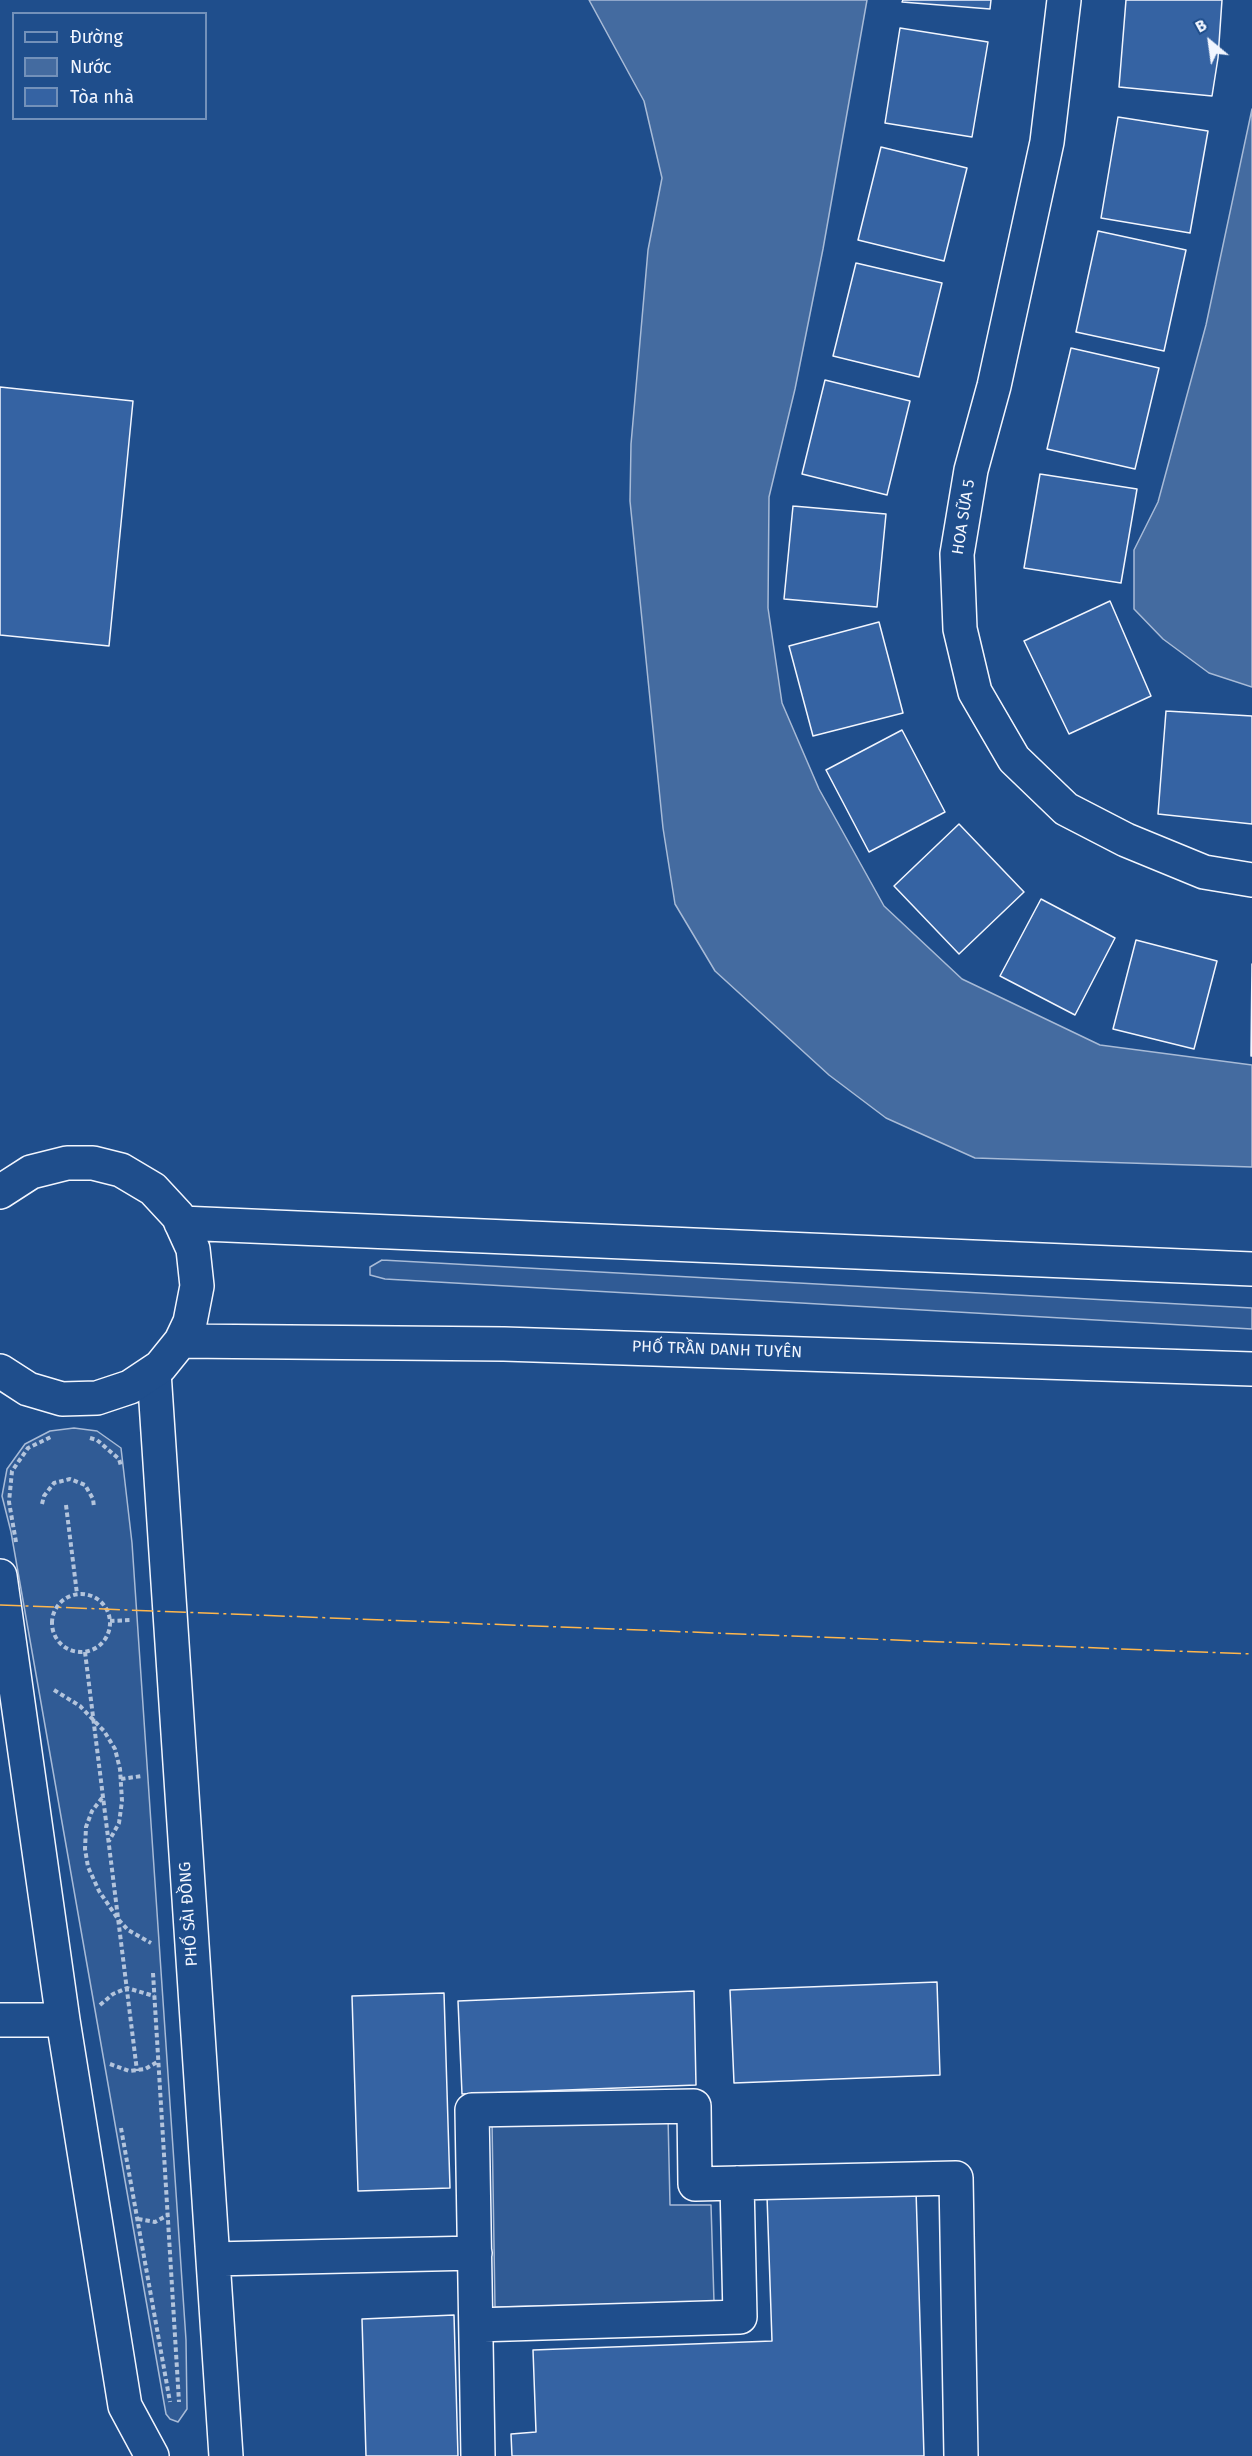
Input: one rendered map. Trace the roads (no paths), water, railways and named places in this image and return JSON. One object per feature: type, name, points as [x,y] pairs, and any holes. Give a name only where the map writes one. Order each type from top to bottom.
[{"type":"street","name":"HOA SỮA 5","points":[[1064,0],[1047,142],[994,386],[971,470],[957,554],[960,629],[975,692],[980,702],[1014,759],[1066,809],[1126,840],[1204,872],[1252,880]]},
{"type":"street","points":[[0,1192],[23,1176],[48,1166],[67,1163],[93,1163],[121,1170],[138,1178],[166,1201],[181,1223],[193,1250],[197,1286],[190,1322],[181,1341],[153,1372],[130,1388],[114,1394],[80,1400],[62,1399],[28,1389],[0,1371]]},
{"type":"street","points":[[181,1223],[1252,1269]]},
{"type":"street","name":"PHỐ TRẦN DANH TUYÊN","points":[[181,1341],[516,1344],[1252,1369]]},
{"type":"street","name":"PHỐ SÀI ĐỒNG","points":[[153,1372],[226,2456]]},
{"type":"street","points":[[0,1576],[63,2020],[125,2406],[152,2456]]},
{"type":"street","points":[[0,2020],[63,2020]]},
{"type":"street","points":[[478,2456],[472,2110],[694,2106],[695,2184],[956,2178],[961,2456]]},
{"type":"street","points":[[476,2325],[740,2317],[737,2183]]},
{"type":"street","points":[[213,2259],[475,2253]]},
{"type":"water","points":[[589,0],[867,0],[823,249],[795,389],[769,497],[768,608],[782,703],[819,789],[884,906],[962,979],[1100,1045],[1252,1065],[1252,1167],[975,1158],[886,1118],[829,1075],[715,971],[675,904],[663,828],[630,501],[631,444],[648,250],[662,178],[644,101]]},
{"type":"water","points":[[1252,109],[1252,687],[1209,673],[1163,639],[1134,609],[1134,550],[1158,502],[1206,325]]}]
